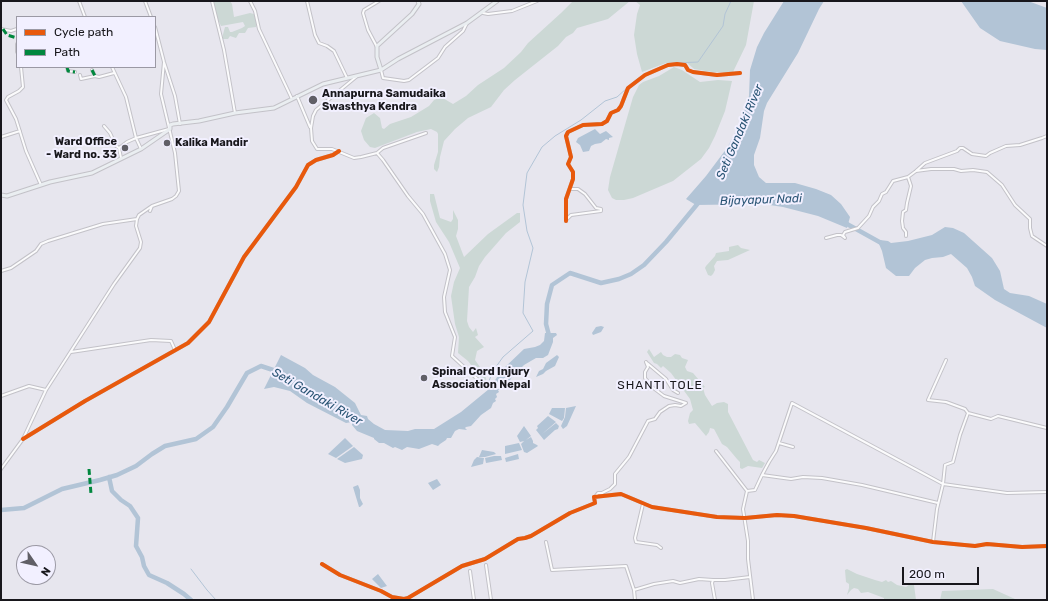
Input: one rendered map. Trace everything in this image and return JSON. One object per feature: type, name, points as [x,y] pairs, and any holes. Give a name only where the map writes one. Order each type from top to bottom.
[{"type":"main road","points":[[381,70],[377,57],[378,44],[412,14],[419,4],[418,1]]},
{"type":"main road","points":[[1,195],[7,196],[66,178],[92,173],[141,149],[170,129],[171,124],[180,124],[235,113],[274,108],[323,84],[381,70],[398,59],[467,23],[497,1]]},
{"type":"street","points":[[79,1],[85,16]]},
{"type":"street","points":[[145,1],[151,16]]},
{"type":"street","points":[[212,1],[224,50],[235,113]]},
{"type":"street","points":[[250,1],[255,12],[259,29],[292,99]]},
{"type":"street","points":[[307,1],[315,35],[319,43],[334,51],[348,78]]},
{"type":"street","points":[[377,47],[368,30],[363,13],[364,10],[379,1]]},
{"type":"street","points":[[483,12],[488,14],[512,11],[537,1]]},
{"type":"street","points":[[381,70],[383,78],[404,81],[409,80],[438,58],[445,47],[463,31],[467,23]]},
{"type":"street","points":[[1,29],[11,31],[16,30]]},
{"type":"street","points":[[156,31],[175,96],[180,124]]},
{"type":"street","points":[[1,469],[23,439],[46,390],[114,284],[140,248],[141,242],[136,226],[139,215],[152,206],[172,199],[179,191],[175,153],[161,94],[164,62]]},
{"type":"street","points":[[566,221],[566,200],[570,189],[573,172],[568,164],[571,157],[566,136],[568,132],[582,125],[602,124],[607,121],[611,113],[618,110],[628,88],[645,75],[668,66],[677,64],[685,65],[688,70],[693,72],[717,75],[740,74]]},
{"type":"street","points":[[21,68],[23,87],[20,91],[8,96],[6,100],[41,185]]},
{"type":"street","points":[[67,68],[68,71],[74,72]]},
{"type":"street","points":[[112,68],[126,97],[136,138],[141,149]]},
{"type":"street","points":[[92,70],[94,76]]},
{"type":"street","points":[[80,75],[81,79],[94,76],[99,77],[114,73]]},
{"type":"street","points":[[310,128],[316,110],[356,76]]},
{"type":"street","points":[[297,96],[310,128],[312,141],[317,149],[332,149],[354,158],[377,153],[383,148],[426,133]]},
{"type":"street","points":[[104,126],[110,133],[116,146],[119,148],[122,159]]},
{"type":"street","points":[[119,148],[136,138],[170,129]]},
{"type":"street","points":[[1,137],[20,131]]},
{"type":"street","points":[[826,238],[841,235],[845,238],[843,234],[845,232],[852,231],[862,225],[869,216],[873,207],[879,202],[882,194],[886,192],[893,181],[908,177],[925,162],[957,151],[960,148],[963,148],[972,154],[986,156],[1006,146],[1020,145],[1047,136]]},
{"type":"street","points":[[23,439],[85,401],[188,343],[209,322],[244,257],[296,187],[308,165],[316,160],[334,155],[339,151]]},
{"type":"street","points":[[377,153],[384,160],[408,196],[423,214],[445,254],[450,270],[444,297],[445,312],[455,337],[452,356],[486,386]]},
{"type":"street","points":[[916,171],[931,169],[954,169],[961,171],[973,170],[987,172],[1002,185],[1015,205],[1030,219],[1032,236],[1047,246]]},
{"type":"street","points":[[906,236],[902,221],[903,212],[906,210],[912,186],[908,177]]},
{"type":"street","points":[[566,218],[567,219],[571,215],[601,211],[601,209],[596,208],[585,194],[578,189],[570,189]]},
{"type":"street","points":[[150,211],[152,206]]},
{"type":"street","points":[[1,271],[11,268],[36,251],[41,244],[48,241],[103,224],[137,219]]},
{"type":"street","points":[[71,352],[151,340],[171,341],[175,350]]},
{"type":"street","points":[[946,360],[928,400],[946,402],[965,409],[968,413],[991,419],[998,416],[1047,428]]},
{"type":"street","points":[[594,497],[598,493],[602,493],[610,489],[615,484],[615,474],[629,458],[648,421],[655,419],[660,412],[669,406],[681,406],[686,403],[664,396],[652,387],[645,378],[645,372],[648,367],[646,362],[666,379],[673,390],[678,393]]},
{"type":"street","points":[[1,396],[29,386],[46,390]]},
{"type":"street","points":[[747,491],[756,490],[762,475],[776,451],[792,403],[943,484],[1008,493],[1047,492]]},
{"type":"street","points":[[932,542],[945,465],[953,462],[968,413]]},
{"type":"street","points":[[779,443],[793,448]]},
{"type":"street","points":[[716,452],[747,491]]},
{"type":"street","points":[[762,475],[791,479],[802,477],[822,478],[862,485],[938,504]]},
{"type":"street","points":[[747,491],[743,509],[753,600]]},
{"type":"street","points":[[594,497],[621,494],[643,504],[660,509],[717,518],[777,516],[811,518],[932,542],[975,546],[987,544],[1047,546]]},
{"type":"street","points":[[322,564],[340,575],[381,591],[392,597],[404,600],[462,566],[485,559],[518,539],[531,536],[570,513],[595,503],[594,497]]},
{"type":"street","points":[[643,504],[635,538],[636,542],[661,548]]},
{"type":"street","points":[[546,542],[552,570],[626,566],[634,590],[634,600]]},
{"type":"street","points":[[486,565],[491,600]]},
{"type":"street","points":[[470,571],[474,600]]},
{"type":"street","points":[[634,590],[670,582],[680,583],[699,579],[725,580],[750,577]]},
{"type":"street","points":[[713,580],[712,583],[715,600]]},
{"type":"shaded area","points":[[213,1],[230,1],[232,4],[234,17],[250,13],[254,14],[256,19],[256,27],[248,28],[245,33],[239,33],[236,38],[230,36],[228,39],[223,39],[225,27],[228,27],[230,32],[232,32],[245,26],[243,22],[221,26],[216,15]]},
{"type":"shaded area","points":[[573,1],[630,1],[608,19],[577,28],[558,46],[504,90],[491,107],[468,118],[455,129],[444,141],[437,172],[434,169],[434,165],[438,152],[438,134],[431,129],[417,132],[375,148],[370,147],[364,140],[361,131],[366,118],[374,113],[380,118],[382,128],[384,129],[390,124],[411,117],[429,106],[434,100],[441,97],[453,104],[466,96],[478,85],[504,68],[528,43]]},
{"type":"shaded area","points":[[635,1],[754,1],[746,45],[733,72],[712,72],[694,69],[686,62],[666,63],[642,72],[634,35],[640,5]]},
{"type":"shaded area","points":[[674,67],[682,70],[700,82],[718,80],[732,81],[725,111],[715,136],[701,159],[673,181],[633,198],[616,200],[612,198],[608,190],[610,177],[633,97],[639,85],[643,82],[659,76]]},
{"type":"shaded area","points":[[430,194],[434,194],[440,218],[451,222],[453,219],[453,210],[458,220],[456,236],[464,257],[488,234],[517,213],[520,213],[520,222],[506,233],[485,257],[469,287],[467,321],[473,332],[476,328],[478,335],[475,337],[484,347],[477,351],[475,360],[485,374],[487,383],[468,361],[458,353],[459,337],[455,324],[451,296],[454,282],[460,268],[449,242],[436,222],[430,201]]},
{"type":"shaded area","points":[[738,245],[741,248],[750,250],[728,260],[717,261],[714,266],[715,270],[713,274],[711,276],[708,275],[705,268],[716,253],[729,251],[729,247]]},
{"type":"shaded area","points":[[649,349],[654,357],[661,352],[667,357],[671,357],[675,354],[688,360],[685,367],[687,371],[693,373],[705,387],[703,388],[705,395],[712,406],[717,403],[724,402],[728,404],[728,412],[753,460],[757,462],[759,460],[765,463],[762,468],[748,466],[742,469],[740,468],[740,462],[727,447],[722,444],[714,429],[710,428],[706,436],[695,423],[689,424],[688,421],[690,413],[693,410],[690,399],[671,373],[663,366],[661,368],[654,363],[647,352]]},
{"type":"shaded area","points":[[847,569],[857,574],[882,582],[886,580],[888,582],[891,581],[897,585],[906,587],[910,584],[914,585],[916,600],[884,600],[884,598],[868,592],[861,593],[858,589],[854,588],[847,595],[849,584],[846,582],[845,570]]},
{"type":"shaded area","points":[[993,589],[1015,599],[1027,600],[940,600],[942,591]]},
{"type":"water","points":[[784,1],[824,1],[798,53],[767,103],[764,111],[760,138],[754,155],[754,165],[759,177],[766,183],[795,183],[831,195],[841,204],[850,217],[847,228],[818,216],[783,207],[763,204],[696,205],[686,199],[727,148],[740,124],[749,96],[750,70],[757,47]]},
{"type":"water","points":[[961,1],[1028,1],[1047,8],[1047,50],[1035,49],[1000,41],[980,28]]},
{"type":"water","points":[[595,129],[600,134],[606,131],[613,137],[609,138],[609,140],[606,139],[601,143],[591,146],[589,151],[583,152],[580,145],[576,142],[578,138]]},
{"type":"water","points":[[945,227],[953,228],[964,233],[992,258],[1000,271],[1004,289],[1010,293],[1029,296],[1047,304],[1047,328],[995,300],[975,286],[967,268],[951,254],[925,260],[915,268],[909,276],[896,276],[886,268],[879,244],[880,240],[891,243],[908,241],[932,235]]},
{"type":"water","points":[[596,327],[604,327],[601,332],[593,335],[592,333]]},
{"type":"water","points":[[545,333],[556,333],[557,335],[553,338],[548,355],[543,358],[536,358],[524,365],[515,373],[505,387],[498,390],[499,392],[496,394],[497,397],[495,399],[496,401],[493,403],[491,408],[481,415],[471,426],[466,427],[465,428],[467,430],[459,429],[455,431],[451,438],[447,438],[438,446],[432,444],[419,449],[407,447],[402,450],[395,447],[393,448],[384,443],[379,443],[374,438],[357,431],[352,425],[352,422],[346,423],[307,403],[290,391],[274,387],[264,389],[281,355],[335,387],[355,403],[361,415],[367,416],[368,419],[374,424],[385,430],[408,431],[415,429],[434,429],[461,412],[489,389],[502,370],[524,349],[540,345],[544,341]]},
{"type":"water","points":[[557,355],[559,357],[555,366],[536,377],[546,363]]},
{"type":"water","points":[[576,406],[567,426],[563,429],[561,426],[565,417],[566,408]]},
{"type":"water","points":[[552,408],[565,408],[564,418],[562,421],[549,414]]},
{"type":"water","points":[[548,416],[556,422],[542,434],[556,423],[559,426],[558,429],[544,440],[536,430],[538,428],[537,426]]},
{"type":"water","points":[[524,426],[531,436],[526,440],[531,437],[533,443],[538,446],[527,453],[524,452],[521,444],[524,441],[520,442],[517,436]]},
{"type":"water","points":[[345,438],[353,446],[336,458],[328,454]]},
{"type":"water","points":[[519,443],[522,450],[505,454],[505,446]]},
{"type":"water","points":[[354,447],[363,455],[362,459],[345,463],[337,459]]},
{"type":"water","points":[[482,450],[494,452],[496,454],[479,457]]},
{"type":"water","points":[[518,454],[519,459],[506,462],[505,458]]},
{"type":"water","points":[[501,456],[502,460],[486,463],[485,458]]},
{"type":"water","points":[[477,457],[484,458],[483,464],[471,467],[474,460]]},
{"type":"water","points":[[437,479],[441,485],[433,490],[428,483]]},
{"type":"water","points":[[358,485],[360,490],[360,498],[363,504],[360,507],[353,487]]},
{"type":"water","points":[[378,574],[387,586],[381,588],[372,579]]},
{"type":"waterway","points":[[676,63],[698,62],[723,26],[725,14],[731,1]]},
{"type":"waterway","points":[[489,381],[493,371],[503,357],[533,331],[523,313],[525,282],[533,248],[527,231],[523,205],[527,173],[542,147],[555,136],[581,120],[605,101],[617,97],[641,77]]},
{"type":"waterway","name":"Seti Gandaki River","points":[[550,339],[546,324],[547,304],[552,285],[570,273],[601,283],[619,279],[631,274],[644,265],[666,242],[699,202]]},
{"type":"waterway","name":"Bijayapur Nadi","points":[[843,220],[847,224],[883,244]]},
{"type":"waterway","name":"Seti Gandaki River","points":[[1,510],[24,508],[62,489],[117,475],[136,466],[165,446],[196,439],[213,427],[247,373],[261,366],[279,372]]},
{"type":"waterway","points":[[109,477],[112,491],[130,506],[138,518],[136,546],[149,575],[167,583],[191,600]]},
{"type":"waterway","points":[[191,569],[216,600]]},
{"type":"marked path","points":[[3,29],[7,35],[16,38]]},
{"type":"marked path","points":[[67,68],[68,71],[75,72]]},
{"type":"marked path","points":[[92,70],[95,76]]},
{"type":"marked path","points":[[89,469],[91,494]]},
{"type":"cycle path","points":[[566,221],[566,199],[573,179],[573,172],[568,164],[571,157],[566,136],[568,132],[583,125],[602,124],[607,121],[611,113],[618,110],[621,106],[628,88],[645,75],[668,65],[685,65],[688,70],[693,72],[717,75],[740,73]]},
{"type":"cycle path","points":[[23,439],[85,401],[188,343],[209,322],[244,257],[296,187],[308,165],[316,160],[333,155],[339,151]]},
{"type":"cycle path","points":[[322,564],[340,575],[381,591],[392,597],[404,599],[462,566],[485,559],[518,539],[531,536],[570,513],[595,503],[594,497],[621,494],[652,507],[717,517],[745,518],[777,515],[794,516],[866,528],[933,542],[975,546],[987,544],[1022,547],[1047,546]]},
{"type":"place","name":"Annapurna Samudaika Swasthya Kendra","points":[[313,100]]},
{"type":"place","name":"Kalika Mandir","points":[[167,143]]},
{"type":"place","name":"Ward Office - Ward no. 33","points":[[125,148]]},
{"type":"place","name":"Spinal Cord Injury Association Nepal","points":[[424,378]]},
{"type":"district","name":"SHANTI TOLE","points":[[660,386]]}]
